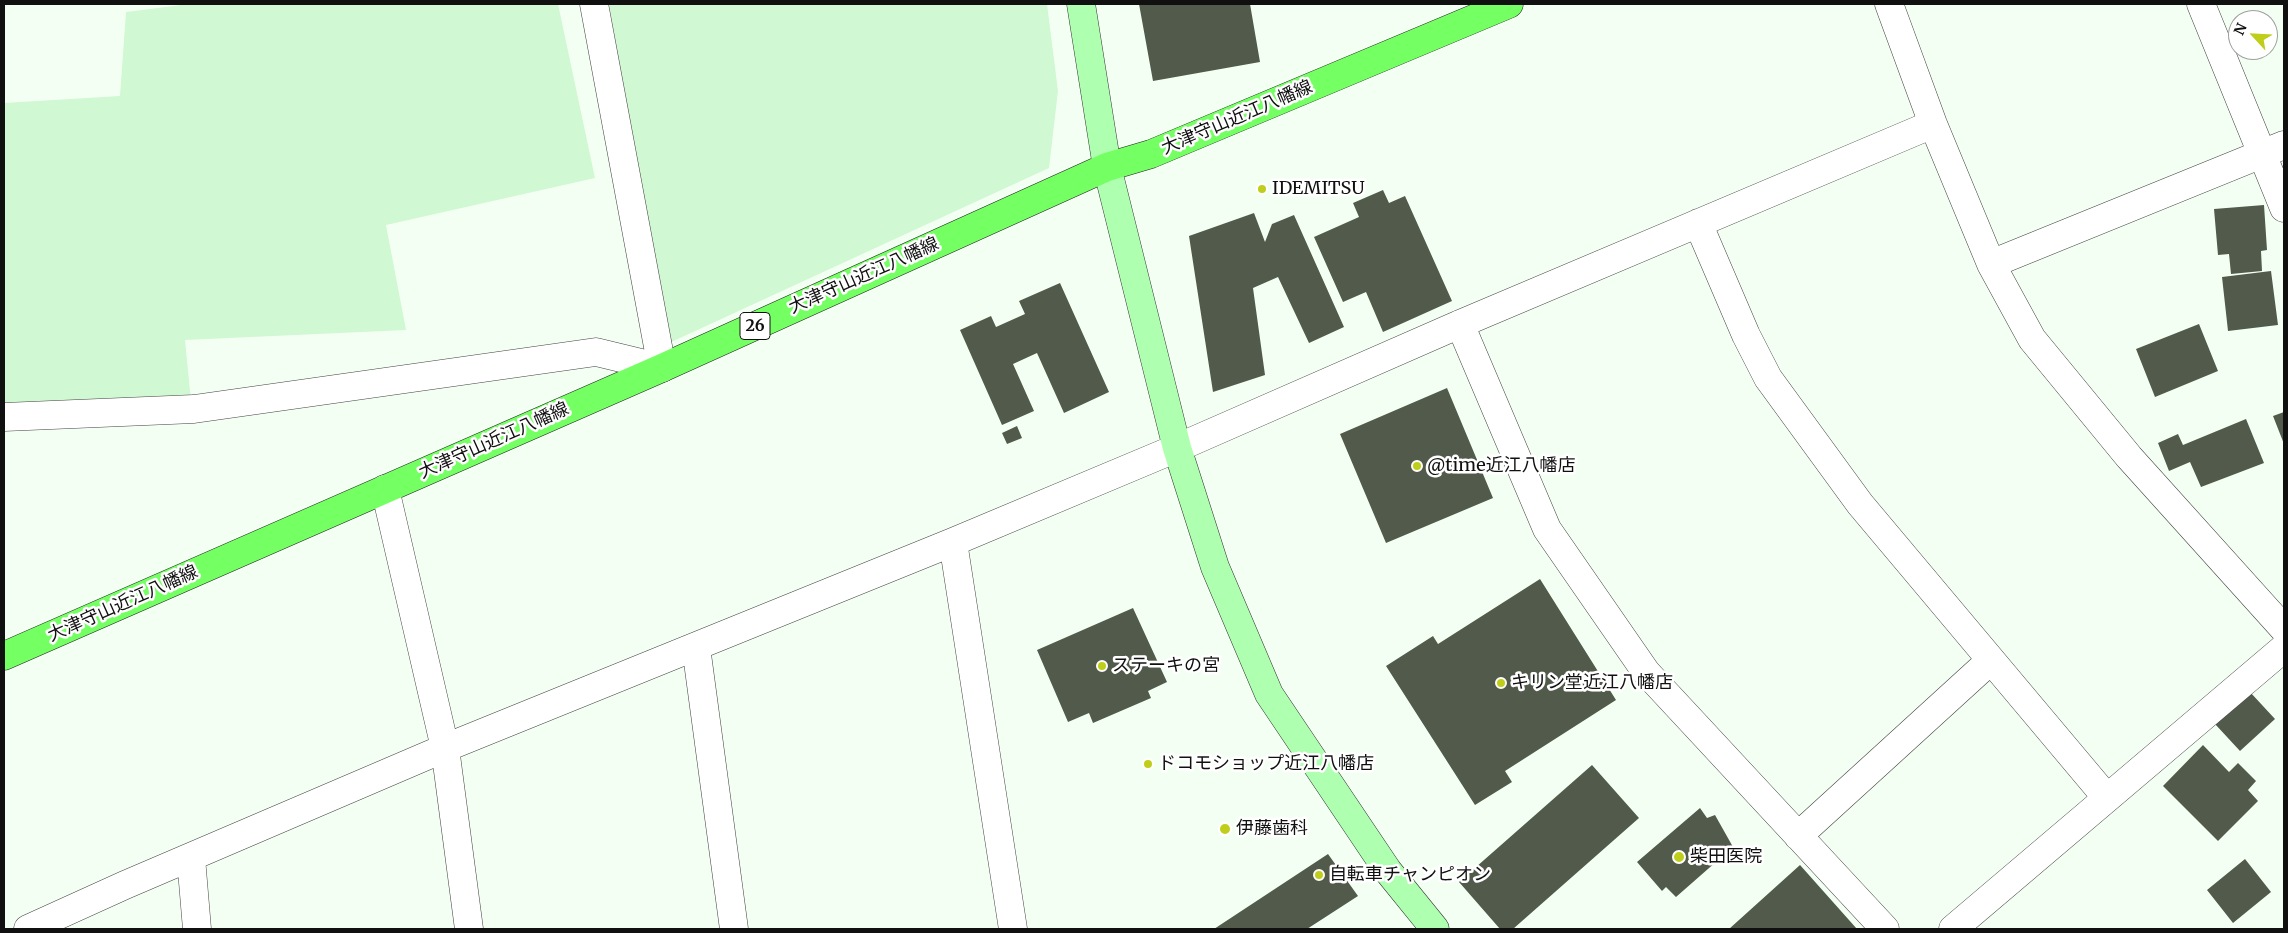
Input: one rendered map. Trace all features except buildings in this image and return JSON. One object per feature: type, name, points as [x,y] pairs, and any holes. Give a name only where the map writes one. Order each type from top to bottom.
[{"type":"main road","name":"大津守山近江八幡線","points":[[4,656],[662,368],[1107,167],[1151,154],[1509,4]]},
{"type":"street","points":[[4,417],[194,409],[596,352],[662,368],[594,4]]},
{"type":"street","points":[[1081,4],[1107,167],[1177,448],[1215,567],[1268,694],[1388,871],[1435,929]]},
{"type":"street","points":[[2201,4],[2274,149],[2284,208]]},
{"type":"street","points":[[1896,6],[1933,124],[1991,264],[2032,339],[2129,457],[2284,629]]},
{"type":"street","points":[[28,929],[445,748],[953,542],[1177,448],[1460,324],[1933,124]]},
{"type":"street","points":[[1991,264],[2274,149]]},
{"type":"street","points":[[1698,223],[1746,335],[1768,378],[1860,504],[2107,798]]},
{"type":"street","points":[[1460,324],[1547,529],[1646,672],[1885,929]]},
{"type":"street","points":[[385,489],[445,748],[469,929]]},
{"type":"street","points":[[953,542],[1013,929]]},
{"type":"street","points":[[696,647],[734,929]]},
{"type":"street","points":[[1953,929],[2284,648]]},
{"type":"street","points":[[1798,836],[1991,660]]},
{"type":"street","points":[[190,858],[197,929]]},
{"type":"green space","points":[[189,4],[558,4],[595,178],[386,225],[406,330],[185,340],[191,401],[4,406],[4,103],[120,96],[126,12]]},
{"type":"green space","points":[[609,4],[1047,4],[1058,91],[1049,168],[667,344]]},
{"type":"place","name":"IDEMITSU","points":[[1262,189]]},
{"type":"place","name":"@time近江八幡店","points":[[1417,466]]},
{"type":"place","name":"ステーキの宮","points":[[1102,666]]},
{"type":"place","name":"キリン堂近江八幡店","points":[[1501,683]]},
{"type":"place","name":"ドコモショップ近江八幡店","points":[[1148,764]]},
{"type":"place","name":"伊藤歯科","points":[[1225,829]]},
{"type":"place","name":"柴田医院","points":[[1679,857]]},
{"type":"place","name":"自転車チャンピオン","points":[[1319,875]]}]
